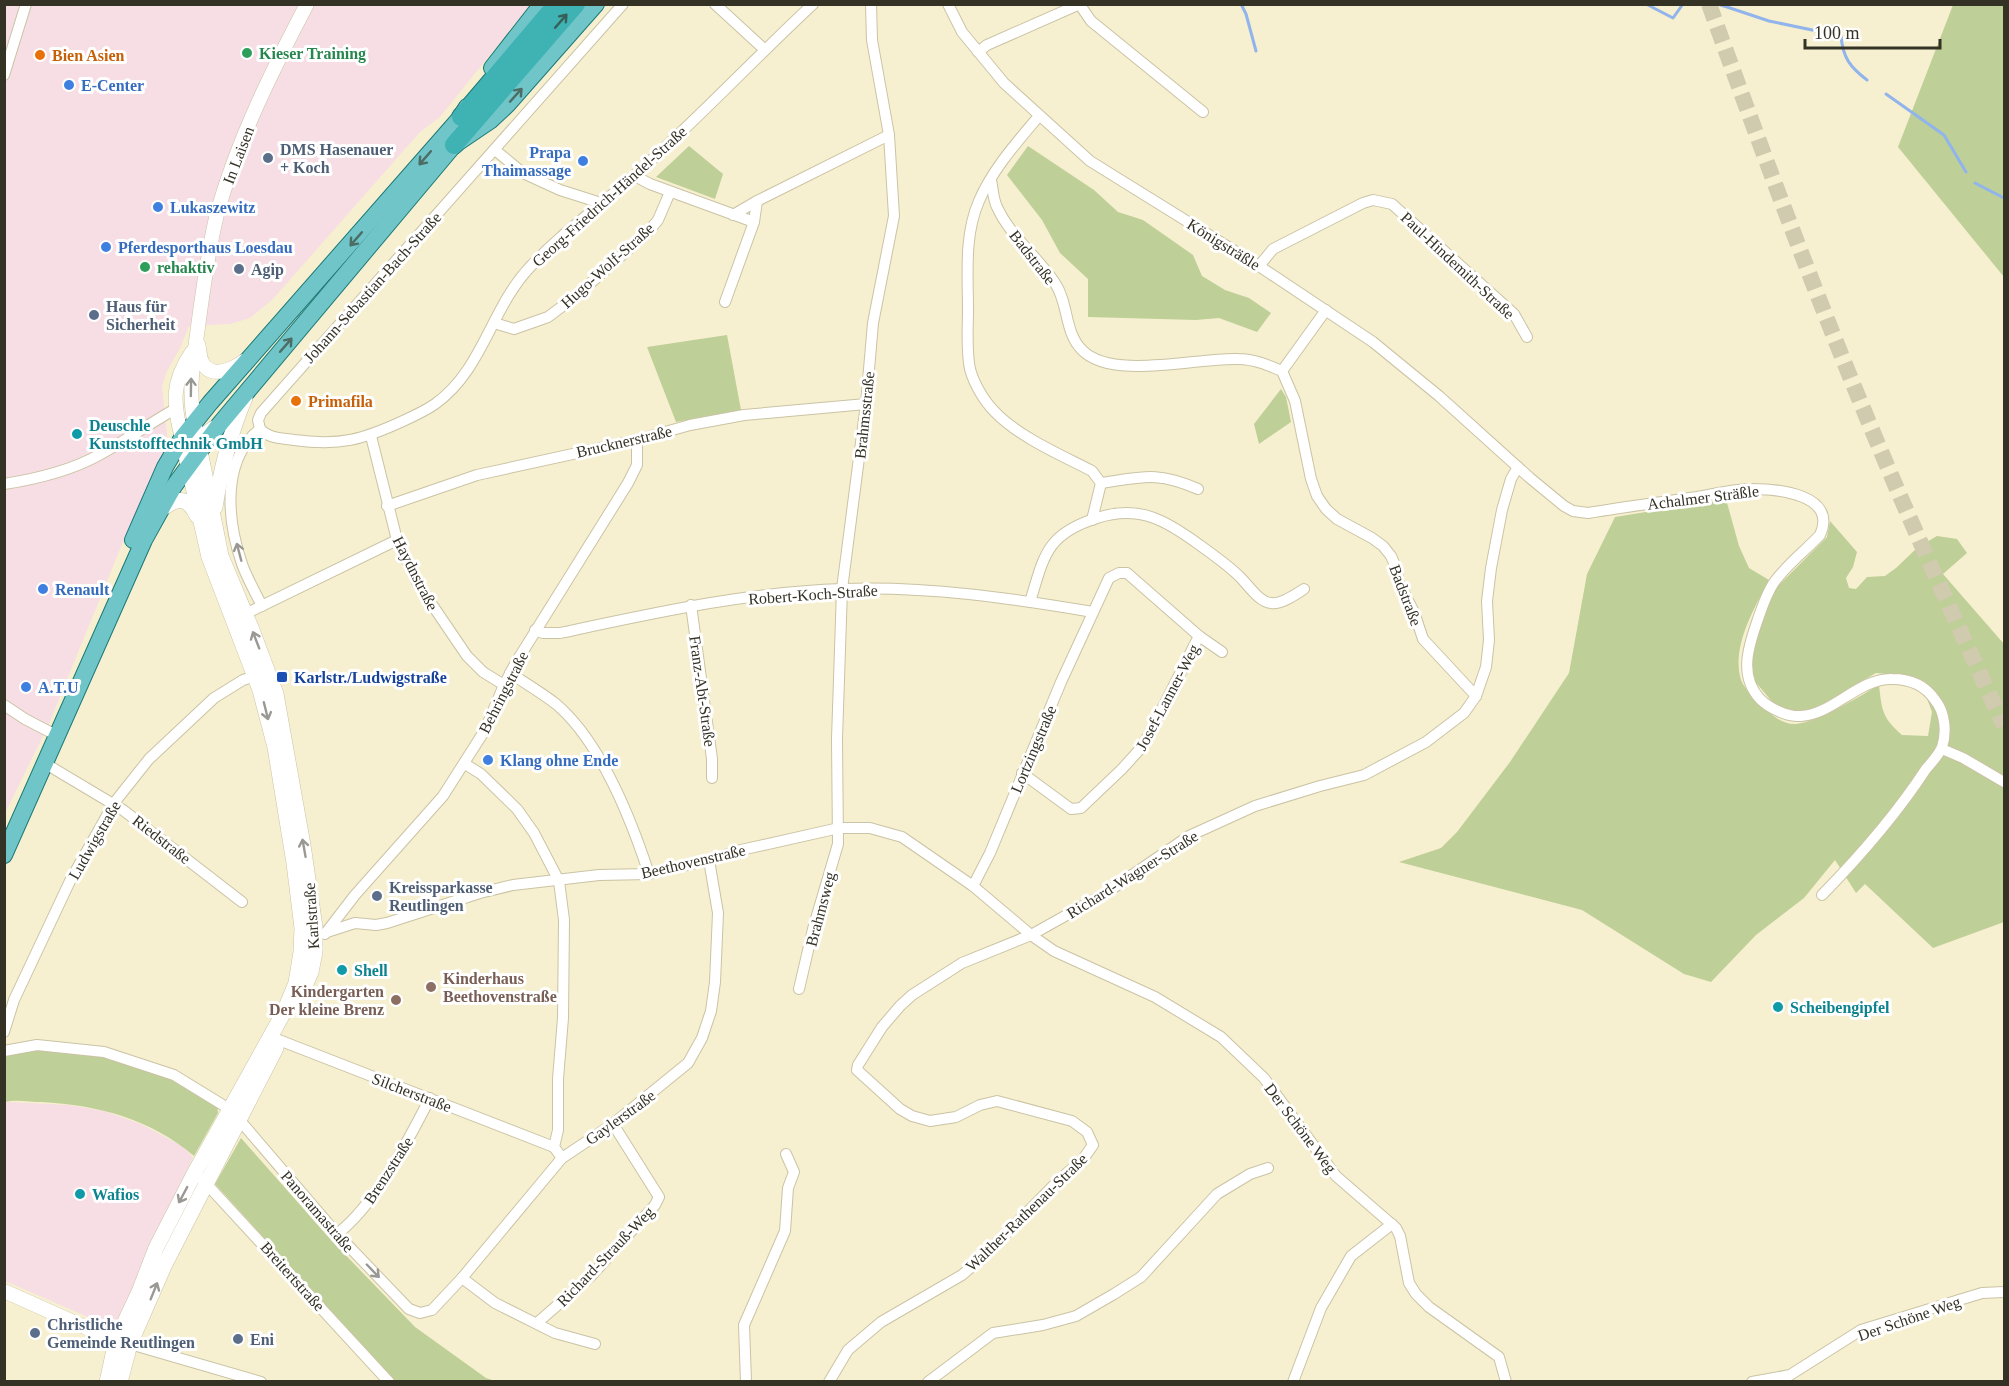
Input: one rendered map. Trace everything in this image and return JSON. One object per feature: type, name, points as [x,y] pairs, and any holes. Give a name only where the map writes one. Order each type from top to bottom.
[{"type":"highway","points":[[461,117],[557,4]]},
{"type":"highway","points":[[454,145],[576,4]]},
{"type":"main road","points":[[4,832],[89,646],[134,537],[188,443],[254,352],[461,117],[484,78],[542,4]]},
{"type":"main road","points":[[188,443],[219,425],[454,145],[491,120],[507,105],[596,4]]},
{"type":"main road","points":[[158,512],[175,501],[183,500],[207,522],[229,439],[248,390]]},
{"type":"main road","points":[[4,855],[158,512],[177,481],[189,467],[188,443]]},
{"type":"main road","name":"Karlstraße","points":[[188,443],[207,522]]},
{"type":"main road","name":"Karlstraße","points":[[189,467],[221,556],[239,617],[262,675],[294,863],[319,927],[311,972],[288,1027],[275,1039]]},
{"type":"main road","name":"Karlstraße","points":[[107,1382],[156,1248],[200,1177],[275,1039],[296,983],[301,952],[319,927]]},
{"type":"main road","name":"Karlstraße","points":[[120,1382],[123,1343]]},
{"type":"street","points":[[4,75],[26,4]]},
{"type":"street","name":"In Laisen","points":[[188,443],[194,345],[217,214],[245,135],[307,4]]},
{"type":"street","name":"Johann-Sebastian-Bach-Straße","points":[[262,606],[242,564],[231,521],[231,481],[239,455],[249,438],[260,429],[258,420],[261,413],[622,4]]},
{"type":"street","points":[[715,4],[764,49]]},
{"type":"street","name":"Georg-Friedrich-Händel-Straße","points":[[260,429],[265,434],[275,437],[308,442],[338,443],[371,436],[435,404],[452,389],[477,355],[510,293],[528,269],[601,203],[635,176],[813,4]]},
{"type":"street","name":"Brahmsstraße","points":[[839,828],[837,739],[842,589],[866,404],[873,323],[894,216],[889,135],[872,40],[871,4]]},
{"type":"street","name":"Königsträßle","points":[[948,4],[962,32],[1004,82],[1090,161],[1259,266],[1373,342],[1439,396],[1518,467]]},
{"type":"street","points":[[978,52],[987,45],[1080,5],[1091,21],[1203,112]]},
{"type":"street","points":[[1039,116],[1010,151],[991,180],[980,199],[973,218],[969,247],[968,344],[970,368],[975,383],[993,411],[1010,426],[1092,471],[1101,483]]},
{"type":"street","points":[[733,214],[889,135]]},
{"type":"street","points":[[495,150],[524,173],[560,190],[601,203]]},
{"type":"street","points":[[635,176],[670,192],[754,222]]},
{"type":"street","name":"Badstraße","points":[[991,180],[996,205],[1006,222],[1057,286],[1074,340],[1083,352],[1094,359],[1119,365],[1174,364],[1238,358],[1258,361],[1282,371],[1295,401],[1311,479],[1317,496],[1337,519],[1372,538],[1391,556],[1397,570],[1398,581],[1414,612],[1423,639],[1476,696]]},
{"type":"street","name":"Hugo-Wolf-Straße","points":[[494,323],[514,329],[548,317],[576,296],[648,232],[658,220],[670,192]]},
{"type":"street","name":"Paul-Hindemith-Straße","points":[[1259,266],[1273,249],[1363,203],[1373,200],[1392,204],[1514,314],[1527,337]]},
{"type":"street","points":[[725,302],[754,222],[757,201]]},
{"type":"street","points":[[1282,371],[1326,310]]},
{"type":"street","points":[[194,345],[206,368],[221,373],[235,368],[254,352]]},
{"type":"street","name":"In Laisen","points":[[188,443],[175,409],[175,391],[182,366],[194,345]]},
{"type":"street","name":"Brucknerstraße","points":[[387,506],[477,475],[638,440],[690,425],[744,415],[866,404]]},
{"type":"street","points":[[4,484],[53,473],[99,455],[175,409]]},
{"type":"street","name":"Haydnstraße","points":[[371,436],[397,540],[418,584],[467,656],[483,672],[504,685]]},
{"type":"street","name":"Behringstraße","points":[[319,927],[444,796],[465,764],[485,730],[504,685],[535,630],[628,483],[637,465],[638,440]]},
{"type":"street","name":"Richard-Wagner-Straße","points":[[858,1065],[882,1028],[912,995],[962,963],[1031,935],[1106,893],[1189,836],[1255,806],[1364,775],[1426,742],[1464,713],[1476,696],[1486,667],[1489,640],[1487,601],[1500,522],[1511,479],[1518,467]]},
{"type":"street","name":"Achalmer Sträßle","points":[[1518,467],[1564,506],[1580,512],[1750,489],[1791,493],[1808,499],[1821,509],[1824,527],[1820,536],[1772,585],[1760,613],[1748,652],[1748,679],[1758,697],[1765,703],[1786,714],[1802,717],[1821,710],[1875,681],[1907,680],[1922,686],[1938,704],[1944,719],[1942,749]]},
{"type":"street","points":[[1101,483],[1144,476],[1164,477],[1198,489]]},
{"type":"street","points":[[1092,520],[1101,483]]},
{"type":"street","points":[[1030,602],[1044,555],[1056,540],[1092,520],[1123,513],[1141,514],[1173,525],[1232,569],[1262,600],[1270,604],[1277,603],[1304,589]]},
{"type":"street","points":[[239,617],[397,540]]},
{"type":"street","name":"Lortzingstraße","points":[[973,886],[990,853],[1022,773],[1109,578],[1119,573],[1127,573],[1199,636]]},
{"type":"street","name":"Robert-Koch-Straße","points":[[535,630],[543,633],[560,633],[691,605],[842,589],[951,592],[1093,612]]},
{"type":"street","name":"Franz-Abt-Straße","points":[[691,605],[712,759],[712,778]]},
{"type":"street","points":[[1199,636],[1222,652]]},
{"type":"street","name":"Josef-Lanner-Weg","points":[[1022,773],[1071,809],[1081,808],[1127,765],[1141,748],[1199,636]]},
{"type":"street","points":[[510,674],[556,705],[574,722],[592,747],[623,805],[649,874]]},
{"type":"street","name":"Ludwigstraße","points":[[4,1032],[14,1000],[70,881],[114,803],[150,759],[214,698],[243,680],[262,675]]},
{"type":"street","points":[[4,705],[50,732]]},
{"type":"street","points":[[1822,895],[1878,833],[1942,749],[1963,758],[2004,782]]},
{"type":"street","name":"Riedstraße","points":[[46,764],[114,803],[242,902]]},
{"type":"street","points":[[465,764],[481,774],[518,809],[534,833],[558,881],[564,920],[563,1018],[558,1079],[558,1130],[554,1147],[562,1158]]},
{"type":"street","name":"Beethovenstraße","points":[[319,927],[355,923],[387,923],[513,885],[599,875],[649,874],[839,828],[870,828],[902,837],[973,886],[1031,935]]},
{"type":"street","name":"Brahmsweg","points":[[799,989],[813,929],[838,844],[839,828]]},
{"type":"street","name":"Gaylerstraße","points":[[409,1309],[420,1313],[432,1310],[462,1278],[562,1158],[613,1124],[688,1063],[702,1038],[711,1011],[715,982],[718,913],[709,860]]},
{"type":"street","name":"Der Schöne Weg","points":[[1031,935],[1053,951],[1155,997],[1221,1037],[1264,1078],[1336,1176],[1392,1224],[1400,1236],[1409,1283],[1416,1294],[1428,1307],[1499,1357],[1506,1382]]},
{"type":"street","name":"Silcherstraße","points":[[275,1039],[554,1147]]},
{"type":"street","name":"Panoramastraße","points":[[4,1051],[37,1045],[104,1052],[174,1075],[235,1115],[337,1234],[409,1309]]},
{"type":"street","name":"Walther-Rathenau-Straße","points":[[829,1382],[848,1350],[881,1322],[962,1275],[987,1253],[1059,1179],[1083,1159],[1093,1144],[1087,1132],[1072,1121],[997,1101],[980,1105],[956,1117],[930,1121],[912,1116],[900,1109],[859,1074],[858,1065]]},
{"type":"street","name":"Brenzstraße","points":[[337,1234],[360,1214],[408,1142],[430,1098]]},
{"type":"street","name":"Richard-Strauß-Weg","points":[[537,1323],[607,1259],[656,1205],[659,1197],[613,1124]]},
{"type":"street","points":[[746,1382],[744,1325],[785,1231],[788,1188],[794,1172],[786,1154]]},
{"type":"street","points":[[928,1382],[993,1333],[1043,1325],[1076,1316],[1114,1294],[1141,1277],[1217,1194],[1250,1174],[1268,1168]]},
{"type":"street","name":"Breitertstraße","points":[[200,1177],[389,1382]]},
{"type":"street","points":[[1293,1382],[1321,1308],[1351,1256],[1392,1224]]},
{"type":"street","points":[[462,1278],[495,1303],[555,1333],[595,1344]]},
{"type":"street","points":[[4,1291],[123,1343],[261,1382]]},
{"type":"street","name":"Der Schöne Weg","points":[[1752,1382],[1790,1375],[1861,1330],[1982,1293],[2004,1292]]},
{"type":"shaded area","points":[[5,5],[530,5],[440,117],[420,132],[273,299],[250,318],[230,324],[189,326],[166,373],[162,387],[168,443],[123,542],[48,726],[5,813]]},
{"type":"shaded area","name":"Wafios","points":[[5,1103],[69,1105],[104,1111],[141,1124],[182,1146],[193,1157],[121,1317],[113,1324],[104,1324],[5,1281]]},
{"type":"green space","points":[[1953,5],[2004,5],[2004,277],[1898,147]]},
{"type":"green space","points":[[689,146],[723,174],[715,199],[656,177]]},
{"type":"green space","points":[[1028,146],[1094,190],[1118,212],[1143,220],[1193,255],[1202,276],[1225,290],[1249,298],[1271,313],[1257,332],[1219,318],[1196,320],[1088,317],[1088,279],[1060,253],[1042,220],[1007,175]]},
{"type":"green space","points":[[727,335],[741,410],[676,422],[647,347]]},
{"type":"green space","points":[[1281,389],[1286,397],[1291,422],[1259,444],[1254,424]]},
{"type":"green space","points":[[1726,499],[1739,546],[1749,568],[1769,580],[1751,616],[1742,642],[1739,655],[1741,680],[1761,705],[1775,717],[1787,723],[1796,724],[1816,719],[1879,685],[1884,713],[1895,729],[1902,735],[1928,736],[1932,712],[1926,696],[1934,692],[1925,682],[1910,676],[1876,673],[1802,714],[1787,712],[1774,704],[1753,679],[1750,664],[1753,642],[1775,589],[1827,537],[1830,521],[1857,552],[1853,567],[1846,578],[1849,588],[1856,589],[1867,577],[1885,576],[1918,547],[1937,536],[1957,539],[1967,553],[1943,574],[2004,644],[2004,922],[1933,948],[1865,884],[1856,893],[1835,860],[1804,898],[1756,935],[1711,982],[1684,974],[1582,910],[1399,862],[1441,848],[1457,832],[1510,762],[1569,673],[1587,574],[1615,517]]},
{"type":"green space","points":[[37,1048],[102,1055],[173,1079],[217,1105],[218,1113],[194,1156],[160,1132],[123,1116],[83,1106],[5,1102],[5,1054]]},
{"type":"green space","points":[[241,1138],[332,1241],[415,1327],[486,1378],[495,1381],[395,1381],[215,1184]]},
{"type":"waterway","points":[[1241,4],[1256,51]]},
{"type":"waterway","points":[[1646,4],[1673,18],[1683,4]]},
{"type":"waterway","points":[[1718,4],[1769,21],[1841,36],[1848,61],[1867,80]]},
{"type":"waterway","points":[[1886,94],[1944,135],[1966,172]]},
{"type":"waterway","points":[[1975,183],[2004,198]]},
{"type":"tunnel","points":[[1709,4],[1792,228],[1857,394],[1910,519],[2004,726]]},
{"type":"place","name":"Kieser Training","points":[[247,53]]},
{"type":"place","name":"Bien Asien","points":[[40,55]]},
{"type":"place","name":"E-Center","points":[[69,85]]},
{"type":"place","name":"DMS Hasenauer + Koch","points":[[268,158]]},
{"type":"place","name":"Prapa Thaimassage","points":[[583,161]]},
{"type":"place","name":"Lukaszewitz","points":[[158,207]]},
{"type":"place","name":"Pferdesporthaus Loesdau","points":[[106,247]]},
{"type":"place","name":"rehaktiv","points":[[145,267]]},
{"type":"place","name":"Agip","points":[[239,269]]},
{"type":"place","name":"Haus für Sicherheit","points":[[94,315]]},
{"type":"place","name":"Primafila","points":[[296,401]]},
{"type":"place","name":"Deuschle Kunststofftechnik GmbH","points":[[77,434]]},
{"type":"place","name":"Renault","points":[[43,589]]},
{"type":"place","name":"Karlstr./Ludwigstraße","points":[[282,677]]},
{"type":"place","name":"A.T.U","points":[[26,687]]},
{"type":"place","name":"Klang ohne Ende","points":[[488,760]]},
{"type":"place","name":"Kreissparkasse Reutlingen","points":[[377,896]]},
{"type":"place","name":"Shell","points":[[342,970]]},
{"type":"place","name":"Kinderhaus Beethovenstraße","points":[[431,987]]},
{"type":"place","name":"Kindergarten Der kleine Brenz","points":[[396,1000]]},
{"type":"place","name":"Scheibengipfel","points":[[1778,1007]]},
{"type":"place","name":"Wafios","points":[[80,1194]]},
{"type":"place","name":"Christliche Gemeinde Reutlingen","points":[[35,1333]]},
{"type":"place","name":"Eni","points":[[238,1339]]}]
